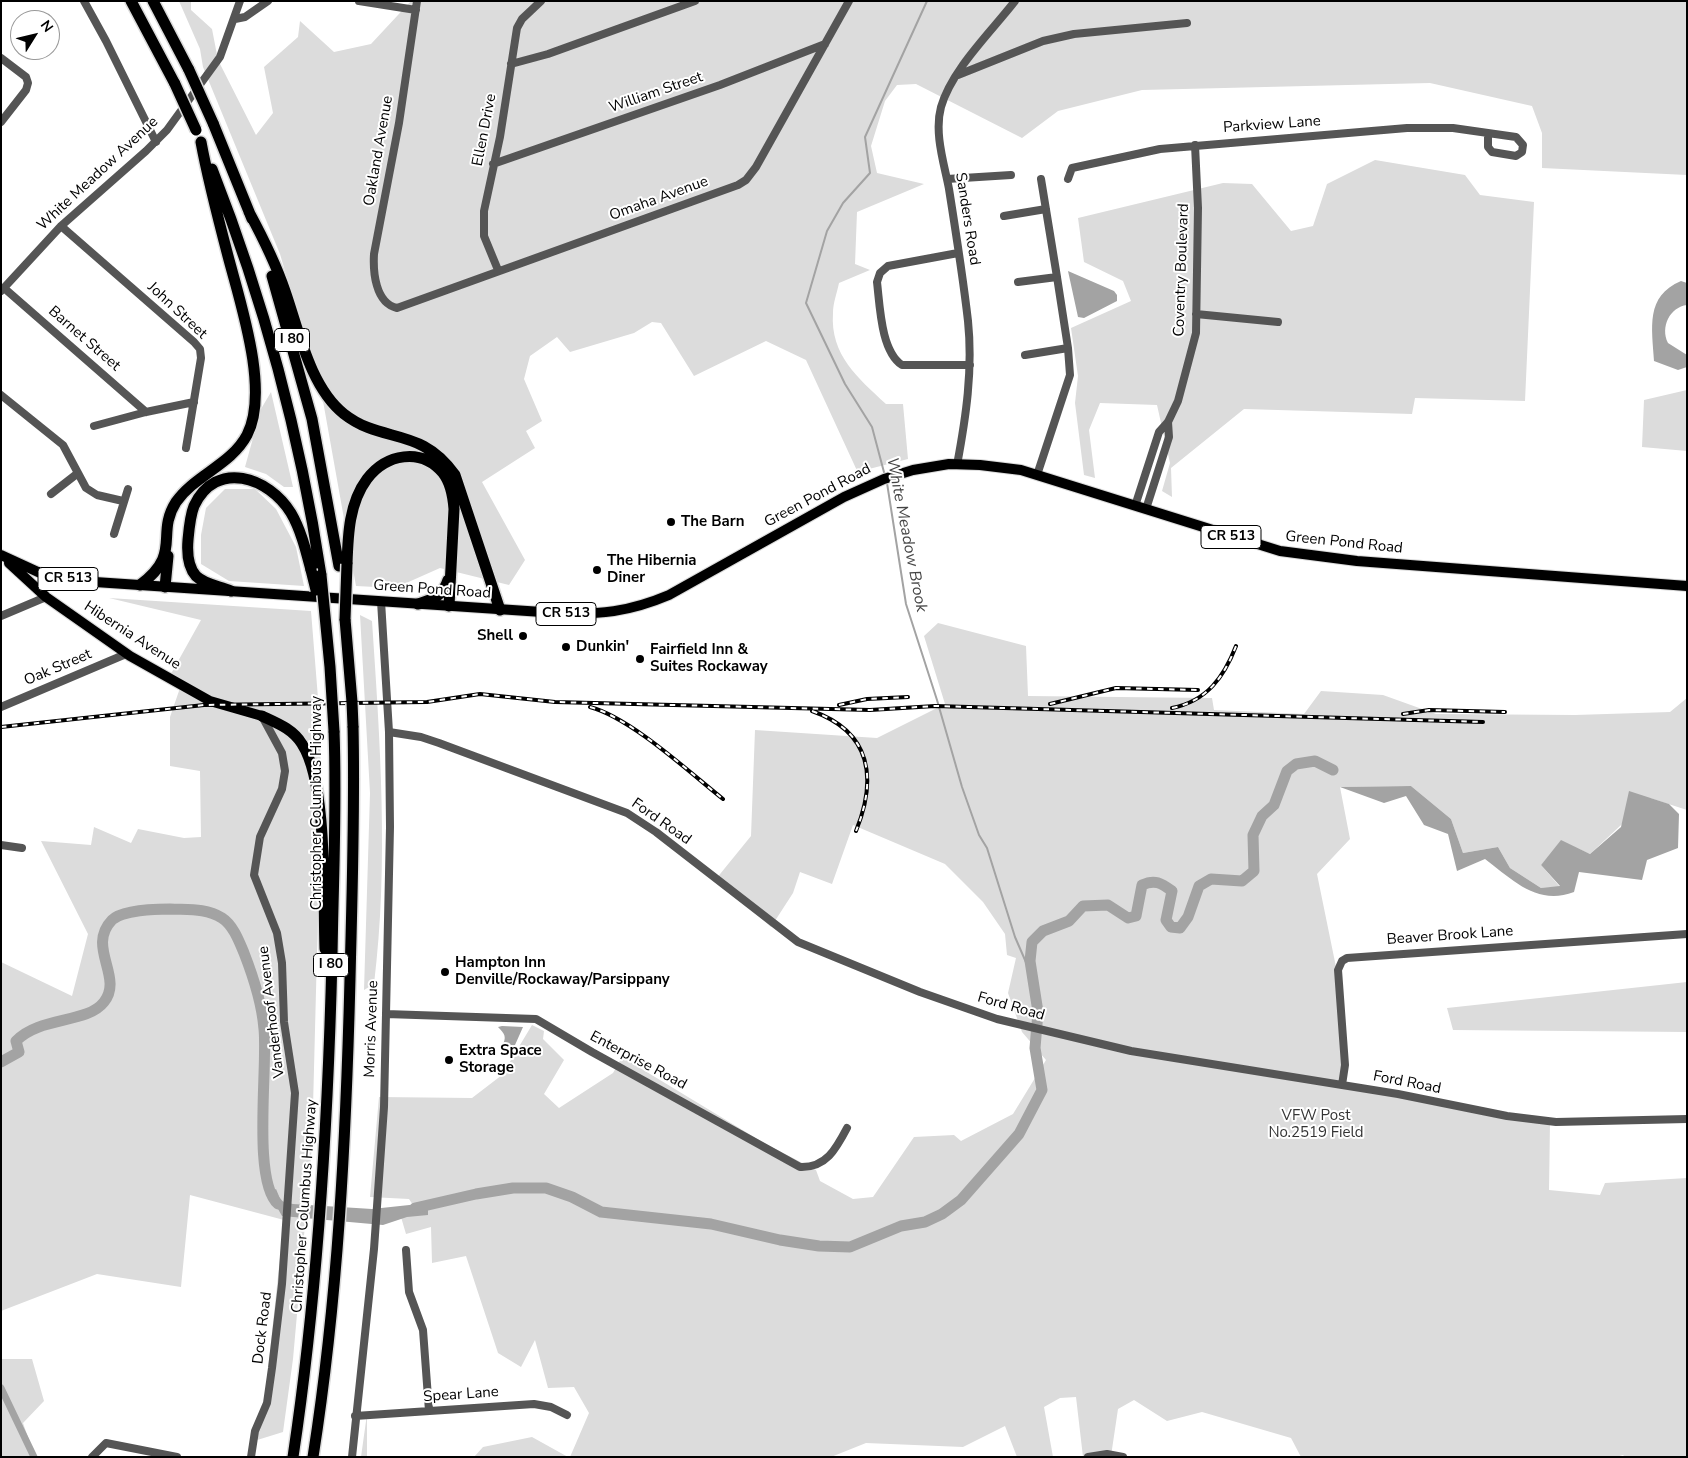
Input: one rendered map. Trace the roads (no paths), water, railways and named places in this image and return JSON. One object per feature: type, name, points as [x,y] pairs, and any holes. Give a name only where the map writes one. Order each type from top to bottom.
[{"type":"highway","name":"I 80","points":[[131,1],[196,130],[239,239],[277,360],[304,475],[316,573]]},
{"type":"highway","name":"I 80","points":[[153,1],[213,122],[249,212],[278,296],[301,374],[343,565],[353,726],[354,830],[349,1039],[338,1238],[330,1326],[313,1457]]},
{"type":"highway","points":[[165,587],[169,521],[177,502],[190,488],[239,448],[250,427],[255,398],[250,343],[208,180],[201,142]]},
{"type":"highway","points":[[249,212],[278,274],[310,366],[336,406],[353,420],[431,448],[455,475],[500,610]]},
{"type":"highway","points":[[343,565],[349,525],[361,489],[367,479],[382,465],[394,458],[408,456],[422,458],[438,468],[451,488],[454,509],[449,606]]},
{"type":"highway","points":[[230,591],[202,581],[196,576],[189,561],[188,547],[191,517],[198,502],[209,488],[230,478],[242,477],[256,480],[270,488],[282,500],[292,515],[316,573]]},
{"type":"highway","points":[[140,586],[160,567],[167,547]]},
{"type":"highway","points":[[418,604],[436,598],[441,594],[445,589],[450,571]]},
{"type":"highway","name":"Christopher Columbus Highway","points":[[294,1457],[312,1314],[322,1198],[329,1058],[335,794],[334,731],[328,643],[316,573]]},
{"type":"highway","points":[[262,716],[284,726],[302,744],[308,755],[318,790],[329,1058]]},
{"type":"main road","name":"Green Pond Road","points":[[1,555],[20,565],[56,577],[80,581],[592,615],[643,606],[689,585],[844,497],[878,481],[928,467],[957,465],[1003,467],[1037,475],[1270,549],[1320,558],[1687,586]]},
{"type":"main road","name":"Hibernia Avenue","points":[[1,555],[46,598],[126,654],[210,701],[262,716]]},
{"type":"street","points":[[84,1],[156,142]]},
{"type":"street","name":"White Meadow Avenue","points":[[3,289],[61,226],[156,142],[176,118],[218,60],[235,19],[240,1]]},
{"type":"street","points":[[235,19],[245,17],[268,1]]},
{"type":"street","points":[[360,1],[416,5]]},
{"type":"street","name":"Ellen Drive","points":[[498,270],[484,236],[484,211],[517,28],[522,19],[541,1]]},
{"type":"street","points":[[511,64],[548,54],[695,1]]},
{"type":"street","name":"Omaha Avenue","points":[[387,303],[397,308],[738,185],[746,180],[756,167],[849,1]]},
{"type":"street","name":"Sanders Road","points":[[957,465],[969,390],[968,320],[940,139],[939,118],[947,91],[956,76],[1015,1]]},
{"type":"street","name":"Oakland Avenue","points":[[387,303],[377,286],[373,272],[374,254],[398,123],[416,5]]},
{"type":"street","points":[[956,76],[1043,41],[1074,34],[1187,23]]},
{"type":"street","name":"William Street","points":[[493,164],[720,85],[825,44]]},
{"type":"street","points":[[1,58],[26,77],[28,83],[26,90],[1,122]]},
{"type":"street","name":"Parkview Lane","points":[[1068,179],[1072,168],[1160,149],[1407,128],[1453,128],[1488,133],[1516,137],[1523,144],[1522,152],[1516,156],[1492,152],[1488,146],[1488,133]]},
{"type":"street","name":"Coventry Boulevard","points":[[1135,506],[1159,432],[1168,422],[1178,401],[1192,351],[1196,314],[1198,208],[1195,145]]},
{"type":"street","points":[[947,179],[1012,175]]},
{"type":"street","points":[[1037,475],[1070,375],[1068,348],[1041,179]]},
{"type":"street","points":[[1004,216],[1046,209]]},
{"type":"street","name":"John Street","points":[[61,226],[197,345],[201,358],[186,448]]},
{"type":"street","points":[[958,253],[888,266],[880,273],[877,282],[887,346],[893,360],[902,365],[970,365]]},
{"type":"street","points":[[1018,282],[1056,277]]},
{"type":"street","name":"Barnet Street","points":[[3,289],[146,412]]},
{"type":"street","points":[[1196,314],[1278,322]]},
{"type":"street","points":[[1025,355],[1068,348]]},
{"type":"street","points":[[1,395],[63,445],[78,473],[91,491],[98,495],[123,501]]},
{"type":"street","points":[[94,426],[194,402]]},
{"type":"street","name":"Coventry Boulevard","points":[[1146,509],[1169,438],[1168,422]]},
{"type":"street","points":[[51,494],[78,473]]},
{"type":"street","points":[[114,534],[128,489]]},
{"type":"street","points":[[1,616],[46,598]]},
{"type":"street","name":"Morris Avenue","points":[[352,1457],[376,1226],[386,1014],[390,826],[389,732],[382,601]]},
{"type":"street","name":"Oak Street","points":[[1,706],[126,654]]},
{"type":"street","name":"Vanderhoof Avenue","points":[[262,716],[282,753],[285,771],[282,789],[260,837],[254,875],[276,933],[282,963],[284,1022],[295,1093],[288,1200]]},
{"type":"street","name":"Ford Road","points":[[389,732],[421,737],[439,743],[627,813],[656,832],[798,942],[946,1002],[1030,1029],[1131,1051],[1398,1094],[1507,1116],[1556,1122],[1687,1119]]},
{"type":"street","points":[[1,845],[22,848]]},
{"type":"street","name":"Beaver Brook Lane","points":[[1342,1085],[1345,1065],[1338,970],[1342,961],[1347,958],[1687,934]]},
{"type":"street","name":"Enterprise Road","points":[[386,1014],[536,1019],[800,1167],[815,1166],[825,1161],[847,1128]]},
{"type":"street","name":"Dock Road","points":[[251,1457],[255,1431],[267,1404],[288,1200]]},
{"type":"street","points":[[406,1250],[409,1292],[423,1330],[429,1411]]},
{"type":"street","name":"Spear Lane","points":[[355,1416],[534,1404],[551,1407],[567,1415]]},
{"type":"street","points":[[92,1457],[106,1443],[177,1457]]},
{"type":"street","points":[[1088,1457],[1107,1454],[1123,1457]]},
{"type":"waterway","name":"White Meadow Brook","points":[[885,476],[872,427],[845,384],[806,303],[827,231],[843,203],[870,173],[865,137],[927,1]]},
{"type":"waterway","name":"White Meadow Brook","points":[[887,483],[906,604],[937,700],[962,787],[979,835],[987,848],[1015,937],[1035,983]]},
{"type":"waterway","points":[[415,1208],[476,1194],[513,1188],[546,1188],[572,1197],[601,1212],[711,1224],[780,1240],[819,1246],[850,1247],[901,1226],[925,1222],[942,1214],[961,1200],[1019,1134],[1042,1090],[1035,1048],[1038,1012],[1030,961],[1032,942],[1043,931],[1069,921],[1083,906],[1108,905],[1128,918],[1136,916],[1142,885],[1151,882],[1161,884],[1172,891],[1166,920],[1171,927],[1180,928],[1188,917],[1199,886],[1211,879],[1242,881],[1254,871],[1253,835],[1262,816],[1274,805],[1287,771],[1296,764],[1315,761],[1333,770]]},
{"type":"waterway","points":[[1,1062],[19,1052],[16,1041],[26,1033],[37,1027],[86,1014],[104,1002],[109,992],[110,982],[103,951],[103,941],[105,930],[112,920],[123,914],[164,909],[197,910],[222,918],[238,938],[251,971],[261,1010],[265,1046],[263,1122],[265,1172],[270,1191],[278,1204]]},
{"type":"waterway","points":[[1,1388],[34,1457]]},
{"type":"railway","points":[[1172,708],[1195,700],[1213,686],[1226,668],[1236,646]]},
{"type":"railway","points":[[1050,704],[1116,688],[1198,690]]},
{"type":"railway","points":[[1,727],[204,705],[427,702],[480,694],[555,702],[870,710],[935,706],[1483,722]]},
{"type":"railway","points":[[839,705],[867,699],[908,697]]},
{"type":"railway","points":[[590,707],[606,713],[641,734],[723,799]]},
{"type":"railway","points":[[1403,714],[1429,710],[1505,712]]},
{"type":"railway","points":[[812,711],[832,720],[847,731],[858,744],[864,759],[867,776],[866,793],[863,812],[856,831]]},
{"type":"place","name":"The Barn","points":[[671,522]]},
{"type":"place","name":"The Hibernia Diner","points":[[597,570]]},
{"type":"place","name":"Shell","points":[[523,636]]},
{"type":"place","name":"Dunkin'","points":[[566,647]]},
{"type":"place","name":"Fairfield Inn & Suites Rockaway","points":[[640,659]]},
{"type":"place","name":"Hampton Inn Denville/Rockaway/Parsippany","points":[[445,972]]},
{"type":"place","name":"Extra Space Storage","points":[[449,1060]]},
{"type":"park label","name":"VFW Post No.2519 Field","points":[[1316,1124]]}]
